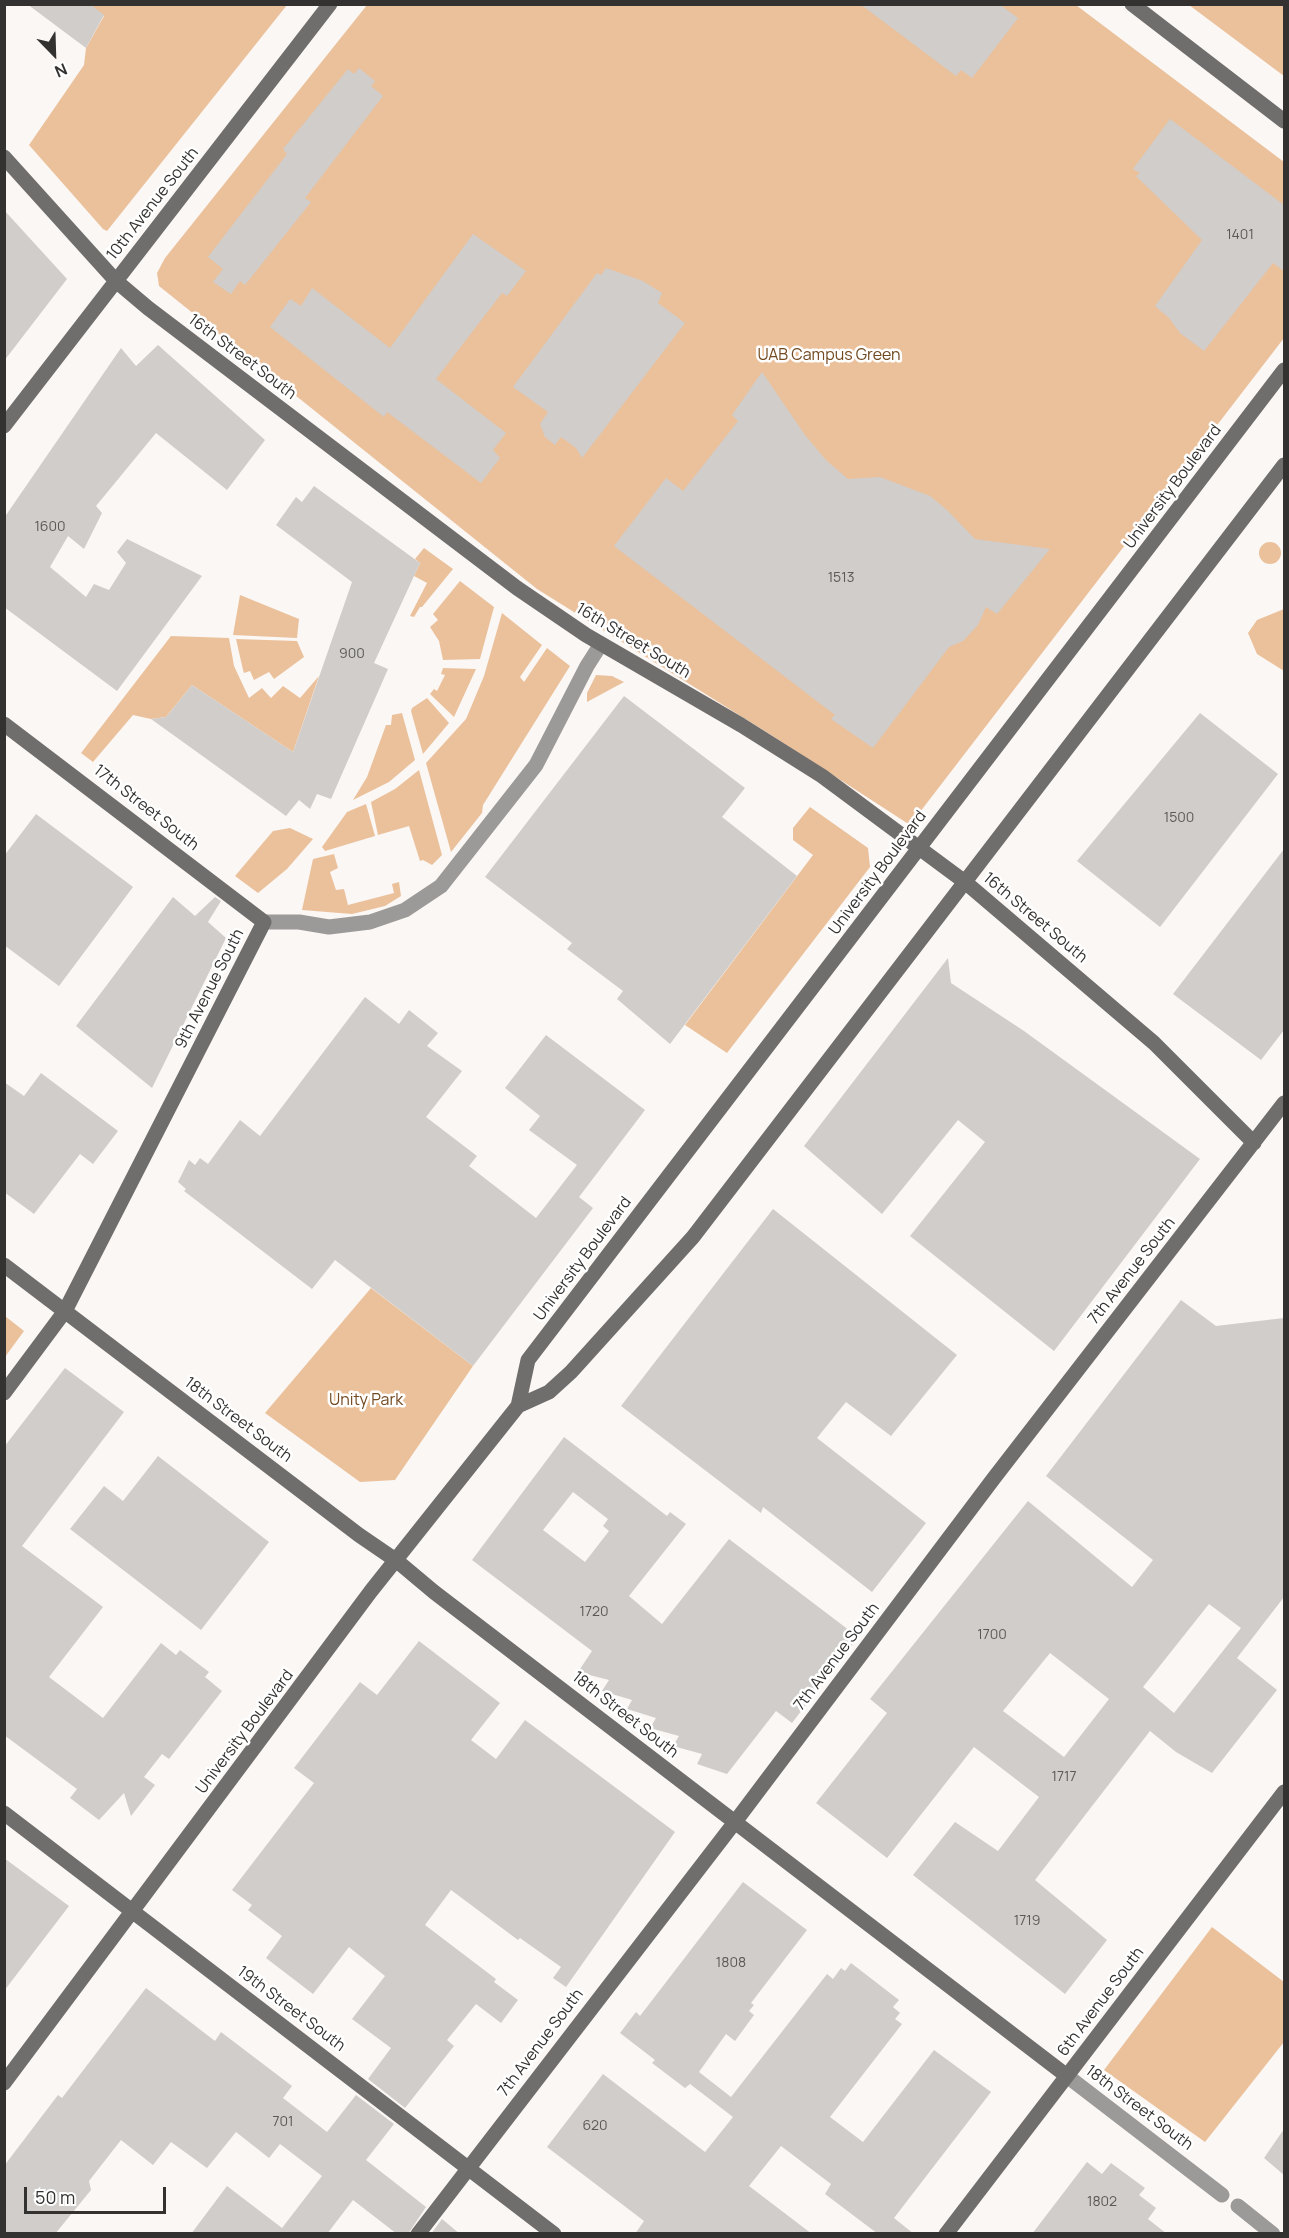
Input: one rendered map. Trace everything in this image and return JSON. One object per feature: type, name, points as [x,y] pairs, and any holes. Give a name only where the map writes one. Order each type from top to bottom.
[{"type":"street","name":"10th Avenue South","points":[[4,426],[330,4]]},
{"type":"street","points":[[1132,4],[1284,121]]},
{"type":"street","name":"16th Street South","points":[[4,158],[116,281],[501,577],[602,644],[741,724],[803,764],[965,882],[1154,1043],[1254,1143]]},
{"type":"street","name":"University Boulevard","points":[[4,2083],[371,1592],[518,1406],[528,1360],[1284,370]]},
{"type":"street","name":"University Boulevard","points":[[518,1406],[549,1392],[572,1372],[693,1237],[1284,465]]},
{"type":"street","name":"9th Avenue South","points":[[4,1393],[65,1311],[264,922],[299,922],[329,927],[370,922],[405,910],[441,886],[536,765],[587,666],[602,644]]},
{"type":"street","name":"17th Street South","points":[[4,724],[264,922]]},
{"type":"street","name":"7th Avenue South","points":[[418,2234],[735,1822],[997,1474],[1284,1103]]},
{"type":"street","name":"18th Street South","points":[[4,1265],[350,1528],[397,1561],[434,1592],[1222,2195]]},
{"type":"street","name":"6th Avenue South","points":[[946,2234],[1284,1792]]},
{"type":"street","name":"19th Street South","points":[[4,1813],[554,2234]]},
{"type":"street","points":[[1238,2206],[1274,2234]]},
{"type":"green space","points":[[90,5],[287,5],[107,231],[29,145],[84,65],[86,48],[104,16]]},
{"type":"green space","name":"UAB Campus Green","points":[[367,5],[1076,5],[1284,162],[1284,338],[910,825],[768,733],[537,589],[159,286],[157,273],[165,258]]},
{"type":"green space","points":[[1189,5],[1284,5],[1284,76]]},
{"type":"green space","points":[[1266,542],[1274,542],[1281,549],[1281,557],[1274,564],[1266,564],[1259,557],[1259,549]]},
{"type":"green space","points":[[424,548],[453,569],[414,617],[410,616],[427,583],[414,576],[420,563],[415,559]]},
{"type":"green space","points":[[460,581],[494,607],[480,659],[443,660],[439,641],[430,627],[438,620],[433,614]]},
{"type":"green space","points":[[240,595],[299,619],[297,638],[233,635]]},
{"type":"green space","points":[[1284,609],[1284,671],[1257,654],[1248,633],[1257,620]]},
{"type":"green space","points":[[502,613],[542,645],[520,677],[524,682],[547,648],[570,666],[483,805],[482,813],[451,852],[426,763],[466,719],[484,676]]},
{"type":"green space","points":[[171,636],[229,638],[234,666],[249,698],[262,688],[271,698],[283,686],[300,698],[319,676],[293,752],[192,685],[166,717],[151,719],[133,715],[93,762],[81,753]]},
{"type":"green space","points":[[236,639],[297,641],[304,657],[274,679],[269,672],[254,680],[250,671],[244,673]]},
{"type":"green space","points":[[443,668],[476,669],[454,717],[430,694],[434,689],[437,691],[445,675],[441,674]]},
{"type":"green space","points":[[596,675],[612,676],[624,682],[587,702],[587,693]]},
{"type":"green space","points":[[427,698],[449,723],[423,754],[411,711]]},
{"type":"green space","points":[[402,713],[415,760],[389,782],[353,800],[367,777],[386,725],[391,725],[392,715]]},
{"type":"green space","points":[[419,770],[442,855],[432,865],[423,860],[420,861],[409,826],[378,835],[371,802],[395,789]]},
{"type":"green space","points":[[366,804],[375,836],[325,851],[322,847],[347,812]]},
{"type":"green space","points":[[810,807],[868,848],[870,867],[727,1053],[685,1025],[813,855],[793,840],[793,828]]},
{"type":"green space","points":[[290,828],[313,839],[287,869],[258,893],[235,876],[273,831]]},
{"type":"green space","points":[[334,854],[338,868],[330,872],[336,890],[344,889],[348,905],[394,893],[392,884],[399,882],[401,896],[385,906],[352,914],[302,910],[313,859]]},
{"type":"green space","name":"Unity Park","points":[[371,1288],[473,1366],[395,1480],[360,1482],[265,1413]]},
{"type":"green space","points":[[5,1316],[24,1331],[4,1357]]},
{"type":"green space","points":[[1212,1927],[1284,1982],[1284,2042],[1205,2142],[1104,2070]]},
{"type":"building","points":[[27,4],[90,4],[104,15],[86,48]]},
{"type":"building","points":[[860,4],[999,4],[1018,18],[972,78],[961,70],[956,76]]},
{"type":"building","points":[[359,68],[375,81],[371,86],[383,96],[305,198],[311,202],[245,285],[240,281],[231,294],[213,282],[223,269],[208,257],[287,154],[283,149],[348,69],[354,74]]},
{"type":"building","points":[[1170,119],[1284,205],[1284,271],[1273,263],[1204,351],[1180,333],[1169,318],[1155,306],[1202,240],[1136,176],[1140,173],[1133,169]]},
{"type":"building","points":[[4,210],[67,279],[4,361]]},
{"type":"building","points":[[473,234],[526,271],[507,296],[502,293],[436,379],[506,433],[493,450],[500,458],[481,483],[387,412],[384,417],[270,327],[290,299],[301,306],[312,288],[390,348]]},
{"type":"building","points":[[606,268],[643,281],[662,293],[658,303],[685,323],[582,458],[576,448],[561,437],[555,445],[545,437],[540,424],[548,412],[513,387],[597,273],[601,275]]},
{"type":"building","points":[[158,345],[265,440],[227,490],[156,433],[96,506],[102,513],[84,549],[68,536],[50,567],[86,597],[94,584],[109,590],[126,563],[117,552],[127,539],[202,576],[117,691],[4,607],[4,518],[121,348],[136,366]]},
{"type":"building","points":[[762,372],[805,435],[826,460],[848,479],[880,477],[930,496],[975,539],[1050,549],[997,614],[986,607],[978,625],[963,641],[949,647],[873,748],[831,719],[835,715],[614,546],[666,478],[683,491],[738,421],[732,415]]},
{"type":"building","points":[[314,486],[420,563],[374,663],[388,669],[331,799],[317,794],[310,809],[299,800],[286,816],[151,719],[166,717],[192,685],[293,752],[352,582],[276,525],[296,497],[302,502]]},
{"type":"building","points":[[624,696],[745,788],[722,817],[797,876],[670,1044],[617,999],[623,991],[567,949],[572,943],[485,877]]},
{"type":"building","points":[[1200,713],[1278,774],[1160,927],[1077,861]]},
{"type":"building","points":[[36,814],[133,887],[59,986],[4,945],[4,856]]},
{"type":"building","points":[[1284,849],[1284,1030],[1261,1060],[1173,994]]},
{"type":"building","points":[[173,897],[195,916],[215,897],[221,901],[208,922],[226,938],[152,1088],[76,1026]]},
{"type":"building","points":[[948,958],[951,983],[1024,1031],[1200,1159],[1054,1351],[910,1236],[985,1142],[958,1120],[882,1214],[804,1146]]},
{"type":"building","points":[[365,997],[399,1024],[409,1010],[438,1033],[427,1046],[462,1071],[426,1117],[477,1156],[469,1166],[536,1218],[577,1165],[529,1130],[540,1116],[505,1088],[546,1035],[645,1110],[579,1197],[593,1208],[473,1366],[335,1260],[312,1289],[184,1191],[186,1189],[178,1182],[189,1160],[195,1165],[200,1158],[208,1164],[240,1120],[260,1136]]},
{"type":"building","points":[[41,1073],[118,1131],[93,1164],[80,1154],[34,1214],[4,1192],[4,1082],[24,1096]]},
{"type":"building","points":[[773,1209],[957,1355],[891,1436],[846,1402],[817,1438],[926,1523],[872,1592],[763,1507],[761,1513],[621,1406]]},
{"type":"building","points":[[1181,1300],[1216,1326],[1284,1318],[1284,1597],[1237,1658],[1277,1690],[1212,1773],[1176,1752],[1150,1731],[1035,1880],[1107,1940],[1065,1994],[913,1875],[955,1822],[998,1851],[1039,1797],[974,1747],[887,1858],[816,1803],[887,1713],[870,1699],[1028,1501],[1132,1587],[1153,1560],[1046,1476]],"holes":[[[1209,1604],[1241,1628],[1174,1713],[1143,1687]],[[1050,1653],[1109,1699],[1064,1757],[1003,1711]]]},
{"type":"building","points":[[65,1368],[124,1412],[22,1546],[103,1607],[49,1677],[103,1718],[161,1643],[176,1655],[180,1650],[209,1672],[205,1677],[222,1691],[169,1759],[162,1754],[144,1777],[155,1785],[131,1816],[124,1793],[99,1820],[70,1798],[77,1789],[4,1735],[4,1447]]},
{"type":"building","points":[[564,1437],[667,1516],[670,1512],[686,1524],[629,1596],[662,1624],[729,1539],[858,1637],[792,1723],[776,1711],[727,1774],[697,1764],[702,1754],[673,1746],[679,1736],[650,1728],[656,1718],[627,1709],[632,1700],[602,1691],[609,1680],[578,1672],[592,1651],[472,1560]],"holes":[[[573,1492],[608,1519],[603,1526],[609,1531],[585,1562],[543,1530]]]},
{"type":"building","points":[[158,1456],[269,1542],[201,1630],[70,1529],[104,1486],[123,1501]]},
{"type":"building","points":[[419,1641],[500,1703],[471,1740],[496,1759],[525,1720],[675,1832],[566,1987],[553,1978],[561,1967],[520,1938],[518,1940],[451,1890],[425,1925],[496,1979],[494,1982],[518,2000],[501,2023],[476,2004],[447,2040],[454,2046],[405,2108],[368,2079],[391,2048],[352,2019],[385,1976],[349,1947],[313,1994],[266,1958],[282,1936],[248,1910],[252,1905],[232,1890],[314,1783],[294,1768],[360,1682],[377,1695]]},
{"type":"building","points":[[4,1858],[69,1906],[4,1991]]},
{"type":"building","points":[[743,1882],[807,1930],[751,2003],[754,2005],[749,2011],[754,2015],[735,2041],[726,2034],[699,2072],[731,2097],[827,1974],[833,1979],[841,1968],[845,1971],[851,1963],[899,2000],[893,2007],[900,2013],[895,2019],[902,2024],[830,2117],[863,2142],[934,2050],[991,2092],[894,2218],[914,2234],[878,2234],[825,2194],[831,2184],[781,2146],[749,2186],[812,2234],[635,2234],[644,2221],[547,2147],[603,2074],[705,2152],[733,2117],[690,2084],[685,2088],[652,2063],[655,2060],[620,2033],[636,2012],[640,2016]]},
{"type":"building","points":[[146,1988],[215,2041],[221,2032],[292,2086],[283,2098],[327,2132],[356,2095],[394,2124],[366,2160],[426,2207],[408,2234],[397,2234],[353,2200],[327,2234],[191,2234],[227,2186],[282,2228],[322,2176],[280,2144],[269,2158],[236,2132],[207,2168],[171,2142],[153,2165],[121,2140],[89,2181],[91,2190],[55,2234],[4,2234],[4,2166],[58,2095],[62,2098]]},
{"type":"building","points":[[1284,2129],[1284,2175],[1264,2158]]},
{"type":"building","points":[[1087,2162],[1102,2174],[1111,2163],[1145,2188],[1139,2195],[1156,2208],[1148,2219],[1167,2234],[1032,2234]]},
{"type":"building","points":[[442,2219],[460,2234],[431,2234]]}]
